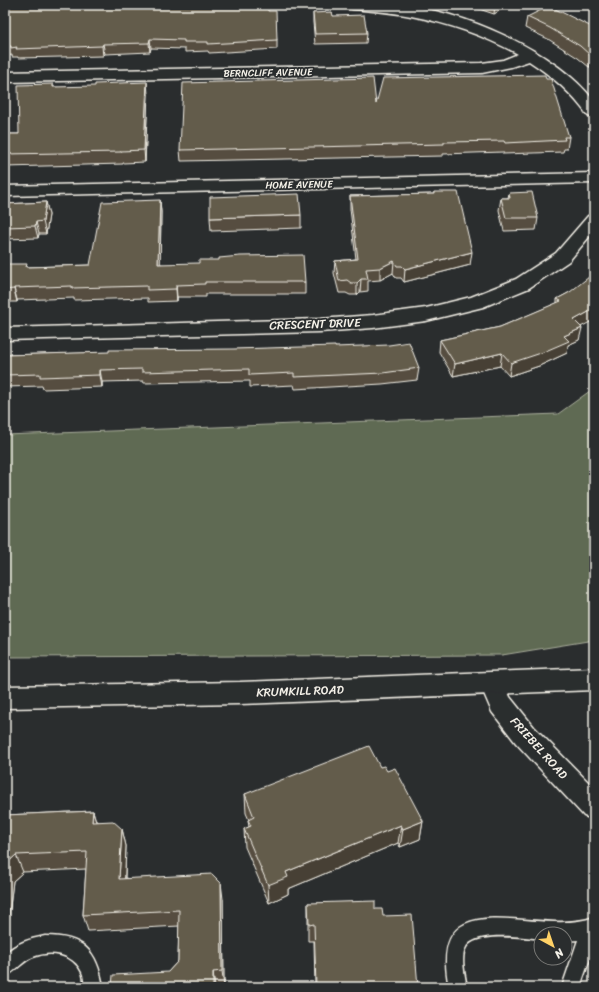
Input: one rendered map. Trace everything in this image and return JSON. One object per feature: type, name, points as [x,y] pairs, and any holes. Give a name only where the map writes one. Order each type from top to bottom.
[{"type":"street","points":[[352,5],[409,11],[453,21],[494,36],[530,55],[570,84],[594,113]]},
{"type":"street","name":"BERNCLIFF AVENUE","points":[[5,77],[482,68],[506,64],[530,55]]},
{"type":"street","name":"HOME AVENUE","points":[[5,191],[594,178]]},
{"type":"street","name":"CRESCENT DRIVE","points":[[5,334],[323,325],[393,320],[423,316],[475,303],[526,281],[567,252],[594,220]]},
{"type":"street","name":"KRUMKILL ROAD","points":[[5,697],[227,693],[594,680]]},
{"type":"street","name":"FRIEBEL ROAD","points":[[492,684],[501,704],[524,735],[594,807]]},
{"type":"lane","points":[[458,987],[455,967],[456,948],[459,939],[467,932],[477,929],[501,928],[569,932],[580,931],[594,926]]},
{"type":"lane","points":[[571,987],[587,940],[594,926]]},
{"type":"lane","points":[[5,967],[18,955],[38,945],[51,944],[65,946],[74,950],[84,959],[91,970],[94,987]]},
{"type":"green space","points":[[594,388],[594,640],[502,655],[5,657],[5,435],[558,414]]},
{"type":"building","points":[[5,5],[268,5],[268,11],[276,11],[277,40],[208,44],[208,42],[184,42],[184,40],[150,39],[149,43],[16,49],[17,47],[11,48],[11,46],[5,46]]},
{"type":"building","points":[[549,6],[594,28],[594,55],[591,56],[580,46],[550,28],[527,17]]},
{"type":"building","points":[[332,12],[333,16],[364,15],[367,33],[315,34],[313,13]]},
{"type":"building","points":[[545,75],[546,79],[551,79],[569,137],[564,137],[565,140],[505,143],[504,141],[444,142],[444,144],[180,150],[183,83],[373,78],[376,104],[383,78]]},
{"type":"building","points":[[147,82],[144,150],[121,152],[5,154],[5,134],[19,134],[18,85],[53,84],[53,87],[95,86],[95,84]]},
{"type":"building","points":[[434,192],[458,192],[472,252],[405,269],[402,266],[397,266],[394,261],[380,268],[366,269],[368,279],[361,279],[357,283],[351,283],[347,280],[339,281],[335,261],[358,259],[350,196],[434,194]]},
{"type":"building","points":[[532,192],[538,218],[506,218],[501,198],[510,198],[509,193]]},
{"type":"building","points":[[299,194],[301,215],[210,218],[210,197]]},
{"type":"building","points":[[160,200],[158,264],[199,263],[199,260],[219,260],[219,258],[240,256],[303,255],[305,282],[205,282],[205,284],[176,285],[176,289],[147,290],[147,286],[72,288],[72,286],[14,288],[5,290],[5,264],[27,264],[26,267],[90,265],[102,202]]},
{"type":"building","points":[[46,202],[43,221],[36,222],[35,226],[5,227],[5,204]]},
{"type":"building","points":[[594,273],[594,309],[574,320],[582,328],[564,336],[569,341],[541,353],[511,363],[502,353],[455,364],[440,340],[500,327],[561,301],[557,299],[570,292]]},
{"type":"building","points":[[409,342],[419,368],[383,373],[294,377],[294,373],[249,375],[249,369],[142,372],[142,369],[100,370],[100,375],[40,377],[40,374],[5,375],[5,355],[109,352],[109,350],[335,347],[389,345]]},
{"type":"building","points":[[369,746],[380,767],[384,766],[387,771],[395,768],[423,821],[403,829],[401,825],[286,872],[288,877],[268,885],[244,829],[251,826],[248,820],[254,817],[245,794]]},
{"type":"building","points":[[93,811],[92,822],[113,821],[122,829],[119,879],[212,874],[221,883],[222,971],[213,972],[213,987],[112,987],[113,975],[168,972],[178,961],[179,910],[83,915],[87,852],[16,855],[6,864],[5,870],[5,815]]},
{"type":"building","points":[[375,901],[375,909],[382,909],[383,916],[412,915],[418,987],[316,987],[314,924],[309,925],[308,903]]}]
